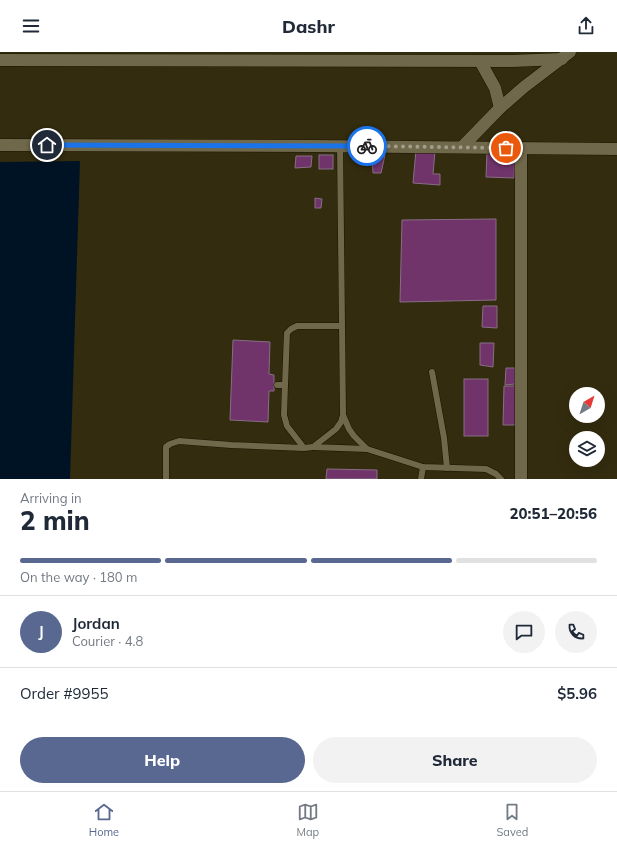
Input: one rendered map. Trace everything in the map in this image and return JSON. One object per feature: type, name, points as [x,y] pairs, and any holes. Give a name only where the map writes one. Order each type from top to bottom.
[{"type":"street","points":[[0,60],[480,61],[566,56]]},
{"type":"street","points":[[462,147],[500,108],[524,87],[566,56]]},
{"type":"street","points":[[480,61],[495,88],[500,108]]},
{"type":"street","points":[[0,145],[340,146],[617,149]]},
{"type":"street","points":[[521,148],[521,479]]},
{"type":"lane","points":[[313,447],[336,429],[342,422],[343,415],[340,146]]},
{"type":"lane","points":[[304,448],[287,426],[284,415],[287,333],[297,326],[342,326]]},
{"type":"lane","points":[[432,372],[444,438],[447,468]]},
{"type":"lane","points":[[277,385],[285,385]]},
{"type":"lane","points":[[343,415],[349,429],[367,449]]},
{"type":"lane","points":[[166,479],[166,447],[179,441],[304,448],[367,449],[423,467],[486,469],[496,474],[501,479]]},
{"type":"lane","points":[[421,479],[423,467]]},
{"type":"water","points":[[80,161],[70,479],[0,479],[0,162]]},
{"type":"building","points":[[416,150],[435,151],[433,174],[440,174],[440,185],[413,183]]},
{"type":"building","points":[[487,152],[515,153],[514,178],[486,177]]},
{"type":"building","points":[[372,154],[385,155],[381,173],[373,173]]},
{"type":"building","points":[[319,155],[333,155],[333,169],[319,169]]},
{"type":"building","points":[[296,156],[312,156],[311,167],[295,168]]},
{"type":"building","points":[[315,198],[322,199],[321,208],[315,208]]},
{"type":"building","points":[[496,219],[496,300],[400,302],[402,220]]},
{"type":"building","points":[[483,306],[497,306],[497,328],[482,327]]},
{"type":"building","points":[[233,340],[270,342],[269,374],[274,375],[274,391],[269,391],[268,422],[230,420]]},
{"type":"building","points":[[480,343],[494,343],[493,367],[480,365]]},
{"type":"building","points":[[506,368],[515,368],[515,384],[505,385]]},
{"type":"building","points":[[464,379],[488,379],[488,436],[464,436]]},
{"type":"building","points":[[504,386],[517,386],[516,425],[503,425]]},
{"type":"building","points":[[327,469],[377,470],[377,479],[326,479]]},
{"type":"way so far","points":[[367,146],[506,148]]},
{"type":"route","points":[[47,145],[367,146]]}]
